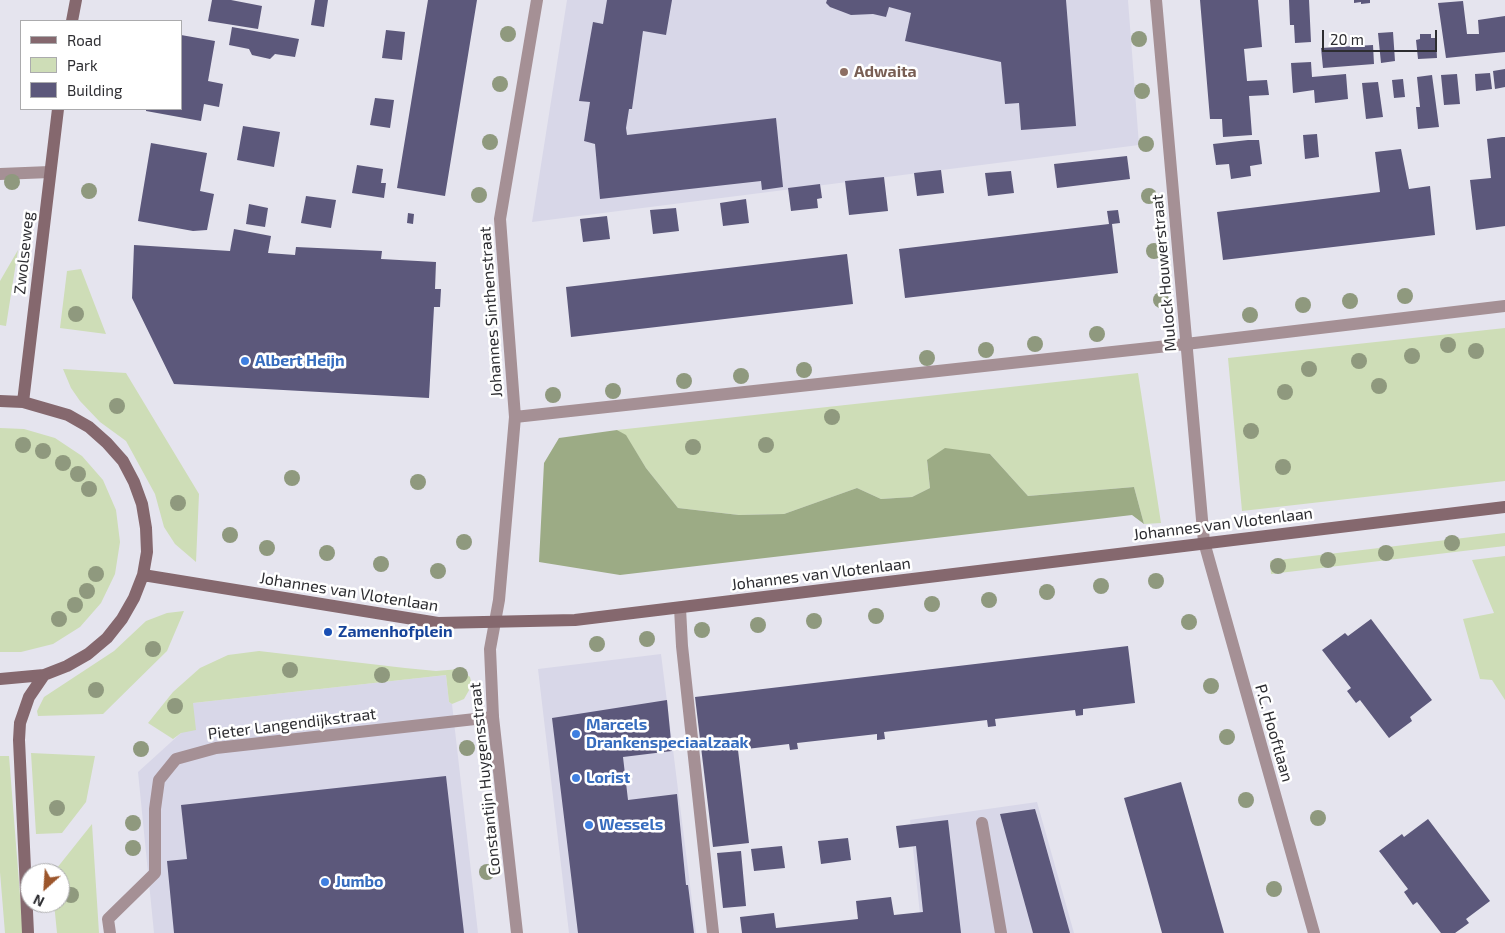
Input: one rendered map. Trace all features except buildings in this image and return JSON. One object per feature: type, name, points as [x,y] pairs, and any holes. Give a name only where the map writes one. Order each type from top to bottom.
[{"type":"street","points":[[72,20],[76,0]]},
{"type":"street","name":"Johannes Sinthenstraat","points":[[495,623],[499,600],[515,417],[500,219],[537,0]]},
{"type":"street","name":"Mulock Houwerstraat","points":[[1156,0],[1204,542]]},
{"type":"street","name":"Zwolseweg","points":[[22,402],[58,110]]},
{"type":"street","points":[[0,174],[50,172]]},
{"type":"street","points":[[515,417],[1186,344],[1505,306]]},
{"type":"street","points":[[0,401],[22,402],[68,415],[89,427],[122,461],[134,482],[142,504],[147,552],[143,575],[130,605],[107,638],[88,654],[67,666],[44,675],[0,679]]},
{"type":"street","name":"Johannes van Vlotenlaan","points":[[143,575],[410,620],[438,623],[575,620],[1204,542],[1505,507]]},
{"type":"street","name":"P.C. Hooftlaan","points":[[1204,542],[1314,933]]},
{"type":"street","points":[[680,608],[682,646],[713,933]]},
{"type":"street","name":"Constantijn Huygensstraat","points":[[495,623],[490,649],[493,717],[517,933]]},
{"type":"street","points":[[28,933],[19,740],[20,723],[29,697],[44,675]]},
{"type":"street","name":"Pieter Langendijkstraat","points":[[110,933],[108,919],[155,873],[154,809],[159,780],[176,759],[216,748],[493,717]]},
{"type":"street","points":[[982,823],[1001,933]]},
{"type":"shaded area","name":"Adwaita","points":[[567,0],[1128,0],[1139,145],[532,222]]},
{"type":"shaded area","points":[[661,654],[696,933],[569,933],[538,669]]},
{"type":"shaded area","points":[[446,675],[449,702],[452,704],[478,933],[154,933],[138,772],[181,733],[193,703]]},
{"type":"shaded area","points":[[1037,802],[1074,933],[922,933],[910,820]]},
{"type":"green space","points":[[18,250],[6,326],[0,325],[0,281]]},
{"type":"green space","points":[[81,269],[106,334],[60,328],[67,271]]},
{"type":"green space","points":[[1505,328],[1505,481],[1242,511],[1228,358]]},
{"type":"green space","points":[[63,369],[126,373],[199,494],[196,562],[175,544],[164,527],[155,494],[126,441],[100,422],[80,401],[71,388]]},
{"type":"green space","points":[[1138,373],[1161,523],[1144,524],[1134,487],[1028,496],[990,454],[927,461],[930,488],[912,497],[881,499],[857,488],[784,514],[739,515],[678,508],[646,468],[626,436],[617,430]]},
{"type":"green space","points":[[0,428],[24,429],[55,438],[82,456],[103,480],[116,510],[120,542],[115,574],[101,603],[80,627],[53,644],[21,652],[0,652]]},
{"type":"green space","points":[[617,430],[626,435],[646,468],[678,508],[739,515],[784,514],[857,488],[881,499],[912,497],[930,488],[927,460],[945,448],[990,454],[1028,496],[1134,487],[1144,524],[1132,515],[620,575],[539,562],[544,463],[559,438]]},
{"type":"green space","points":[[1505,533],[1505,546],[1271,574],[1270,561]]},
{"type":"green space","points":[[1505,556],[1505,700],[1492,680],[1480,679],[1463,619],[1494,613],[1472,560]]},
{"type":"green space","points":[[184,611],[167,651],[103,714],[38,716],[37,711],[44,697],[114,651],[146,621],[167,613]]},
{"type":"green space","points":[[259,651],[436,671],[460,669],[470,677],[472,685],[464,699],[452,704],[449,702],[446,675],[193,703],[196,730],[181,733],[173,739],[148,723],[173,692],[200,668],[228,655]]},
{"type":"green space","points":[[31,753],[95,756],[86,802],[62,833],[36,834]]},
{"type":"green space","points":[[0,756],[9,756],[23,933],[5,933],[0,872]]},
{"type":"green space","points":[[92,824],[99,933],[57,933],[55,913],[70,913],[70,863],[61,863]]},
{"type":"place","name":"Adwaita","points":[[844,72]]},
{"type":"place","name":"Albert Heijn","points":[[245,361]]},
{"type":"place","name":"Zamenhofplein","points":[[328,632]]},
{"type":"place","name":"Marcels Drankenspeciaalzaak","points":[[576,734]]},
{"type":"place","name":"Lorist","points":[[576,778]]},
{"type":"place","name":"Wessels","points":[[589,825]]},
{"type":"place","name":"Jumbo","points":[[325,882]]}]
